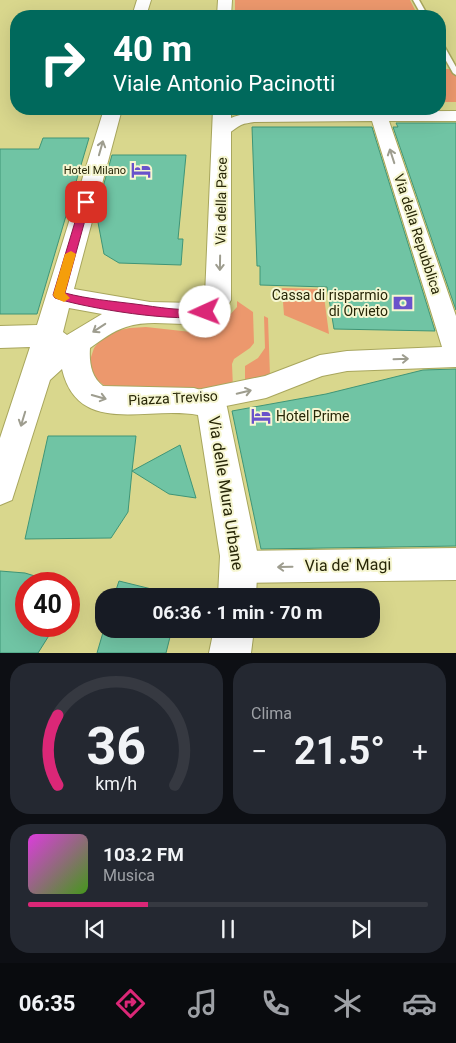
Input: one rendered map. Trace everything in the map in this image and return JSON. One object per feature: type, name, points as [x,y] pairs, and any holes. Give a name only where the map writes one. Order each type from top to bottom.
[{"type":"street","points":[[66,347],[58,295],[111,115]]},
{"type":"street","points":[[222,119],[456,116]]},
{"type":"street","name":"Via della Repubblica","points":[[379,117],[456,352]]},
{"type":"street","name":"Via della Pace","points":[[157,311],[192,314],[205,312],[218,300],[222,119]]},
{"type":"street","points":[[58,295],[80,301],[157,311]]},
{"type":"street","points":[[0,488],[37,373],[66,347],[108,322],[121,317],[157,311]]},
{"type":"street","points":[[0,337],[66,347]]},
{"type":"street","name":"Piazza Treviso","points":[[66,347],[85,389],[92,396],[99,399],[125,401],[196,400],[266,387],[312,368],[347,361],[456,357]]},
{"type":"street","name":"Via delle Mura Urbane","points":[[196,400],[209,404],[214,412],[238,582]]},
{"type":"street","name":"Via de' Magi","points":[[238,582],[456,564]]},
{"type":"street","points":[[230,653],[232,638]]},
{"type":"lane","points":[[446,55],[456,73]]},
{"type":"lane","points":[[222,119],[254,115],[456,116]]},
{"type":"shaded area","points":[[235,0],[410,0],[415,10],[235,10]]},
{"type":"shaded area","points":[[446,69],[456,69],[456,102],[446,102]]},
{"type":"shaded area","points":[[282,288],[323,289],[329,334],[284,315]]},
{"type":"shaded area","points":[[237,301],[253,312],[254,343],[234,359],[232,364],[233,388],[186,393],[108,388],[94,378],[90,370],[94,348],[101,339],[115,331],[146,327],[191,332],[217,324],[227,318],[237,307]]},
{"type":"shaded area","points":[[264,316],[268,318],[270,376],[245,386],[245,366],[258,358],[265,348]]},
{"type":"building","points":[[396,123],[456,123],[456,310],[393,127],[398,127]]},
{"type":"building","points":[[252,127],[372,127],[435,331],[334,329],[327,287],[260,285],[260,266],[257,266]]},
{"type":"building","points":[[43,138],[89,138],[37,314],[0,314],[0,149],[39,149]]},
{"type":"building","points":[[112,155],[186,155],[178,239],[183,239],[181,265],[119,263],[104,254],[96,212]]},
{"type":"building","points":[[456,369],[456,546],[261,549],[232,411],[326,394],[423,370]]},
{"type":"building","points":[[48,436],[136,436],[128,512],[111,538],[25,539]]},
{"type":"building","points":[[180,445],[196,498],[169,494],[132,471]]},
{"type":"building","points":[[0,571],[15,572],[15,637],[48,637],[38,653],[0,653]]},
{"type":"building","points":[[119,581],[147,588],[117,588]]},
{"type":"building","points":[[101,638],[170,638],[166,653],[97,653]]},
{"type":"slow traffic","points":[[64,298],[58,295],[71,254]]},
{"type":"place","name":"Hotel Milano","points":[[141,170]]},
{"type":"place","name":"Cassa di risparmio di Orvieto","points":[[403,303]]},
{"type":"place","name":"Hotel Prime","points":[[261,416]]},
{"type":"route","points":[[86,202],[58,295],[80,301],[100,302],[157,311],[192,314],[205,312]]}]
